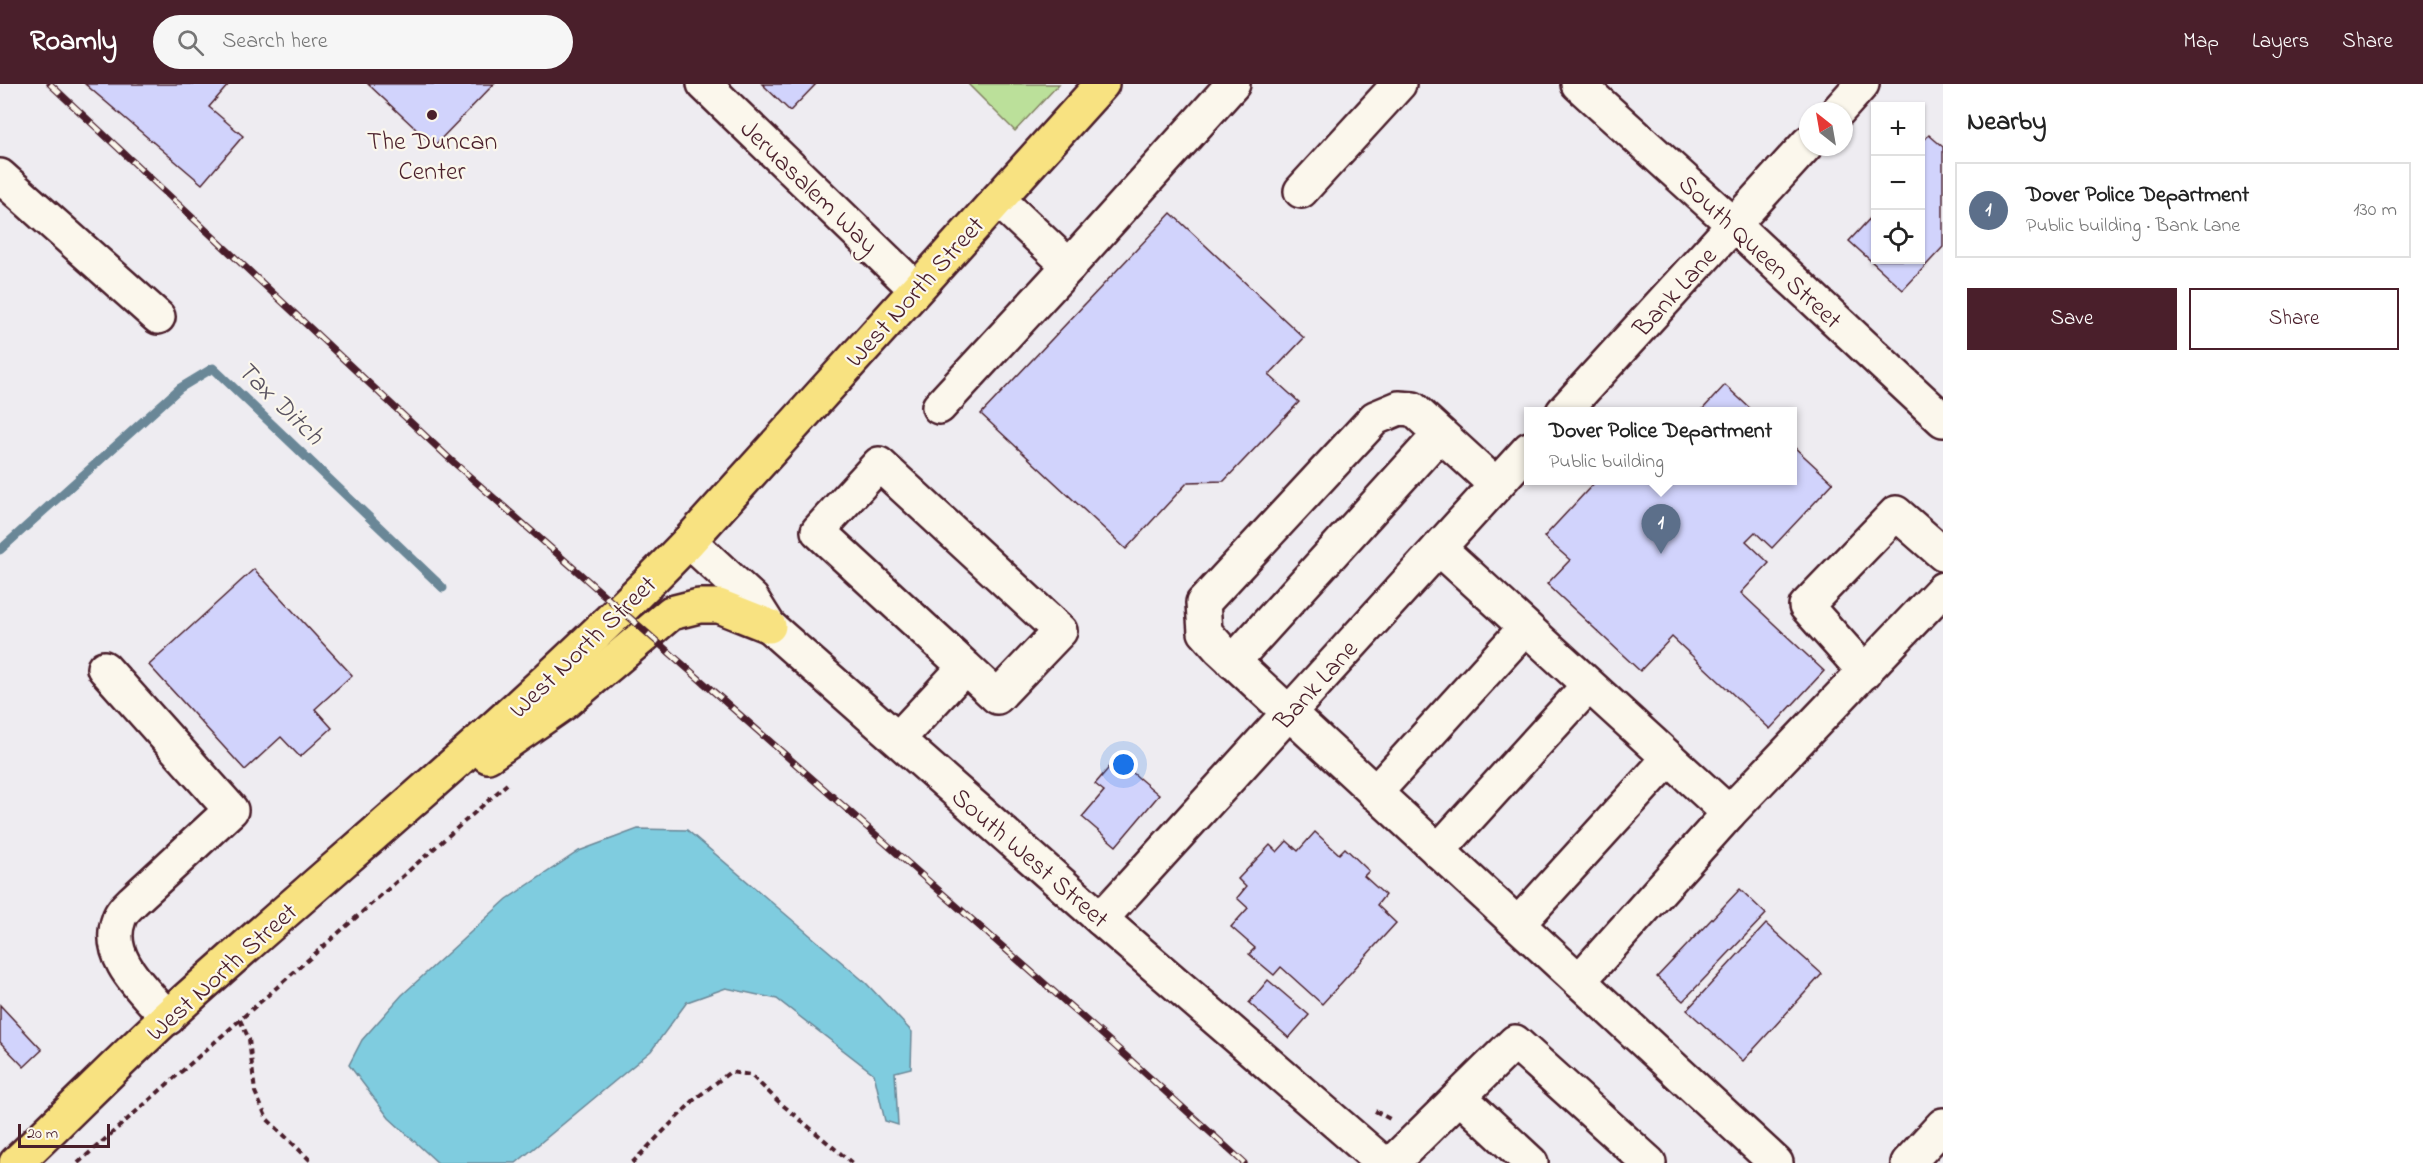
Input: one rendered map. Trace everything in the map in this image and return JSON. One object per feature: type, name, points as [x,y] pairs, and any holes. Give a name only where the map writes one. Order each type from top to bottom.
[{"type":"main road","name":"West North Street","points":[[16,1163],[168,1018],[489,734],[622,610],[689,541],[1102,84]]},
{"type":"main road","points":[[391,819],[529,729],[563,704],[671,613],[699,606],[718,606],[768,626]]},
{"type":"street","name":"Jeruasalem Way","points":[[704,84],[916,289]]},
{"type":"street","points":[[939,407],[1233,84]]},
{"type":"street","name":"South Queen Street","points":[[1578,84],[1734,225],[1943,420]]},
{"type":"street","points":[[1846,102],[1862,84]]},
{"type":"street","points":[[1301,191],[1386,88]]},
{"type":"street","name":"Bank Lane","points":[[1567,407],[1799,153]]},
{"type":"street","points":[[0,176],[158,317]]},
{"type":"street","points":[[998,199],[1069,266]]},
{"type":"street","points":[[1496,485],[1413,409],[1399,408],[1375,418],[1203,603],[1205,632],[1233,662],[1776,1163]]},
{"type":"street","points":[[1233,662],[1440,434]]},
{"type":"street","name":"Bank Lane","points":[[1101,919],[1524,454]]},
{"type":"street","points":[[879,464],[1060,631],[997,697],[965,667],[818,531],[879,464]]},
{"type":"street","points":[[1865,672],[1806,606],[1896,513],[1943,554]]},
{"type":"street","name":"South West Street","points":[[689,541],[752,600],[768,626],[1383,1163]]},
{"type":"street","points":[[1439,548],[1729,813]]},
{"type":"street","points":[[1579,981],[1729,813],[1943,589]]},
{"type":"street","points":[[1376,793],[1526,628]]},
{"type":"street","points":[[898,739],[965,667]]},
{"type":"street","points":[[104,668],[231,810],[133,901],[119,917],[114,936],[117,953],[127,969],[168,1018]]},
{"type":"street","points":[[1438,851],[1588,686]]},
{"type":"street","points":[[1518,924],[1669,758]]},
{"type":"street","points":[[1392,1163],[1461,1098],[1515,1042],[1649,1163]]},
{"type":"street","points":[[1461,1098],[1531,1163]]},
{"type":"street","points":[[1908,1163],[1943,1125]]},
{"type":"path","points":[[78,1163],[507,784]]},
{"type":"path","points":[[240,1020],[249,1039],[255,1092],[267,1119],[313,1163]]},
{"type":"path","points":[[632,1163],[695,1100],[730,1072],[751,1075],[779,1102],[852,1163]]},
{"type":"green space","points":[[968,84],[1059,84],[1015,131]]},
{"type":"water","points":[[638,829],[687,830],[866,983],[912,1032],[911,1068],[895,1072],[898,1125],[885,1121],[874,1074],[777,999],[726,988],[687,1002],[651,1051],[516,1163],[438,1163],[389,1118],[349,1065],[362,1040],[402,995],[507,899],[579,851]]},
{"type":"building","points":[[85,84],[229,84],[209,107],[243,136],[202,184]]},
{"type":"building","name":"The Duncan Center","points":[[368,84],[494,84],[434,146]]},
{"type":"building","points":[[762,84],[816,84],[790,111]]},
{"type":"building","points":[[1929,135],[1943,147],[1943,247],[1903,290],[1874,264],[1925,264],[1925,139]]},
{"type":"building","points":[[1171,213],[1304,338],[1269,375],[1299,402],[1224,481],[1188,482],[1126,549],[981,414]]},
{"type":"building","points":[[1871,217],[1871,261],[1849,241]]},
{"type":"building","points":[[1725,385],[1749,407],[1705,407]]},
{"type":"building","points":[[1797,450],[1833,483],[1772,548],[1755,532],[1746,541],[1769,563],[1741,593],[1824,671],[1770,729],[1672,637],[1640,671],[1547,584],[1570,560],[1544,537],[1592,485],[1797,485]]},
{"type":"building","points":[[254,569],[352,675],[315,709],[332,728],[300,757],[281,737],[245,770],[149,665]]},
{"type":"building","points":[[1113,763],[1123,773],[1127,768],[1159,795],[1116,846],[1082,817],[1104,791],[1095,784]]},
{"type":"building","points":[[1315,832],[1339,854],[1345,848],[1369,871],[1364,876],[1385,895],[1377,905],[1396,923],[1322,1004],[1281,967],[1274,975],[1249,954],[1255,948],[1231,927],[1248,908],[1237,898],[1246,887],[1238,879],[1270,845],[1277,852],[1287,841],[1298,851]]},
{"type":"building","points":[[1740,889],[1766,914],[1683,1001],[1657,977]]},
{"type":"building","points":[[1766,924],[1822,974],[1743,1061],[1687,1010]]},
{"type":"building","points":[[1268,980],[1309,1015],[1289,1038],[1249,1003]]},
{"type":"building","points":[[0,1005],[42,1050],[24,1067],[0,1042]]},
{"type":"waterway","name":"Tax Ditch","points":[[0,550],[180,388],[213,368],[443,588]]},
{"type":"railway","points":[[50,84],[451,460],[1104,1036],[1244,1163]]},
{"type":"place","name":"The Duncan Center","points":[[432,115]]},
{"type":"place","name":"Dover Police Department","points":[[1661,554]]}]
